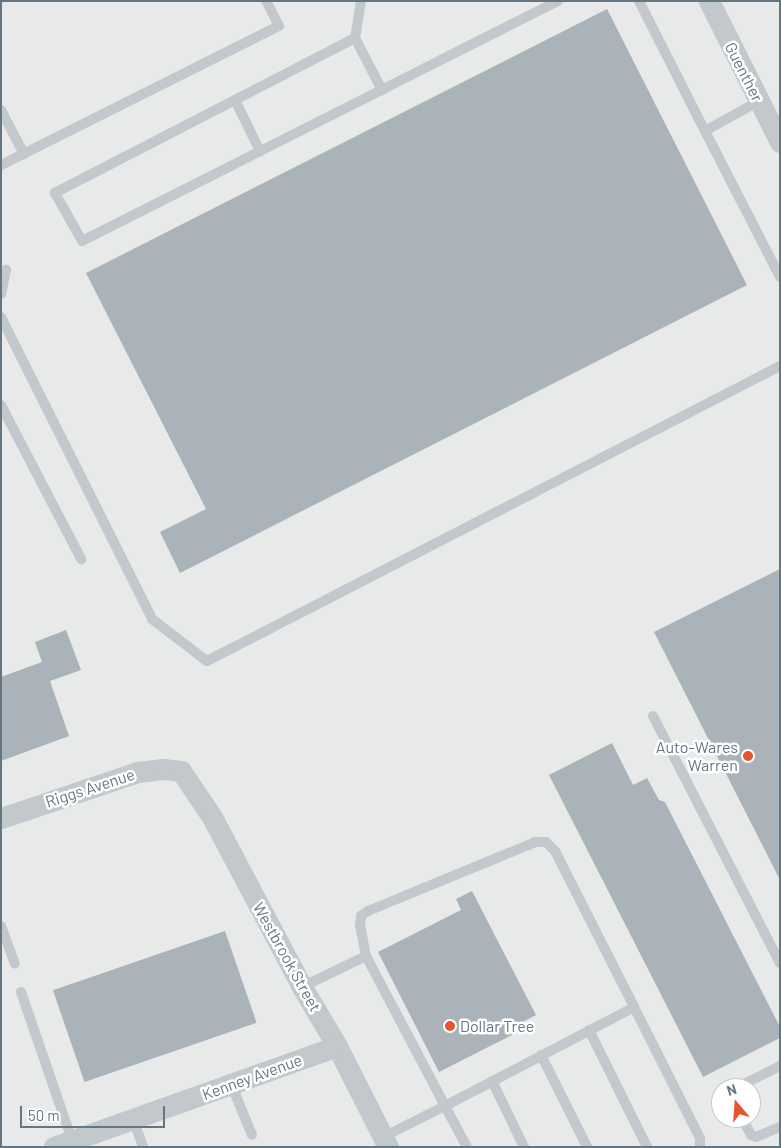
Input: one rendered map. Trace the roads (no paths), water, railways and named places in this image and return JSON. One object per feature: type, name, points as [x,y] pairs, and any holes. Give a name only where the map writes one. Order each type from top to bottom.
[{"type":"street","name":"Guenther","points":[[709,1],[780,142]]},
{"type":"street","name":"Riggs Avenue","points":[[1,818],[138,772],[163,769],[181,771]]},
{"type":"street","name":"Westbrook Street","points":[[181,771],[212,816],[302,987],[337,1046],[385,1142]]},
{"type":"street","name":"Kenney Avenue","points":[[63,1143],[337,1046]]},
{"type":"lane","points":[[1,165],[278,26],[266,1]]},
{"type":"lane","points":[[361,1],[355,38],[382,90]]},
{"type":"lane","points":[[355,38],[55,193],[82,241],[558,1]]},
{"type":"lane","points":[[638,1],[780,277]]},
{"type":"lane","points":[[235,100],[260,151]]},
{"type":"lane","points":[[705,131],[759,101]]},
{"type":"lane","points":[[1,110],[24,154]]},
{"type":"lane","points":[[1,294],[6,270]]},
{"type":"lane","points":[[1,317],[152,619],[207,661],[780,366]]},
{"type":"lane","points":[[1,405],[81,559]]},
{"type":"lane","points":[[653,716],[780,963]]},
{"type":"lane","points":[[467,1147],[366,956],[360,926],[361,916],[368,911],[535,842],[546,842],[555,851],[634,1007],[700,1138],[700,1147]]},
{"type":"lane","points":[[1,926],[14,964]]},
{"type":"lane","points":[[302,987],[366,956]]},
{"type":"lane","points":[[21,992],[63,1143]]},
{"type":"lane","points":[[385,1142],[445,1106],[634,1007]]},
{"type":"lane","points":[[589,1030],[647,1147]]},
{"type":"lane","points":[[541,1055],[587,1147]]},
{"type":"lane","points":[[756,1078],[780,1066]]},
{"type":"lane","points":[[492,1081],[524,1147]]},
{"type":"lane","points":[[231,1084],[252,1135]]},
{"type":"lane","points":[[133,1119],[143,1147]]},
{"type":"lane","points":[[747,1128],[751,1135],[756,1137],[780,1127]]},
{"type":"place","name":"Auto-Wares Warren","points":[[748,756]]},
{"type":"place","name":"Dollar Tree","points":[[450,1026]]}]
